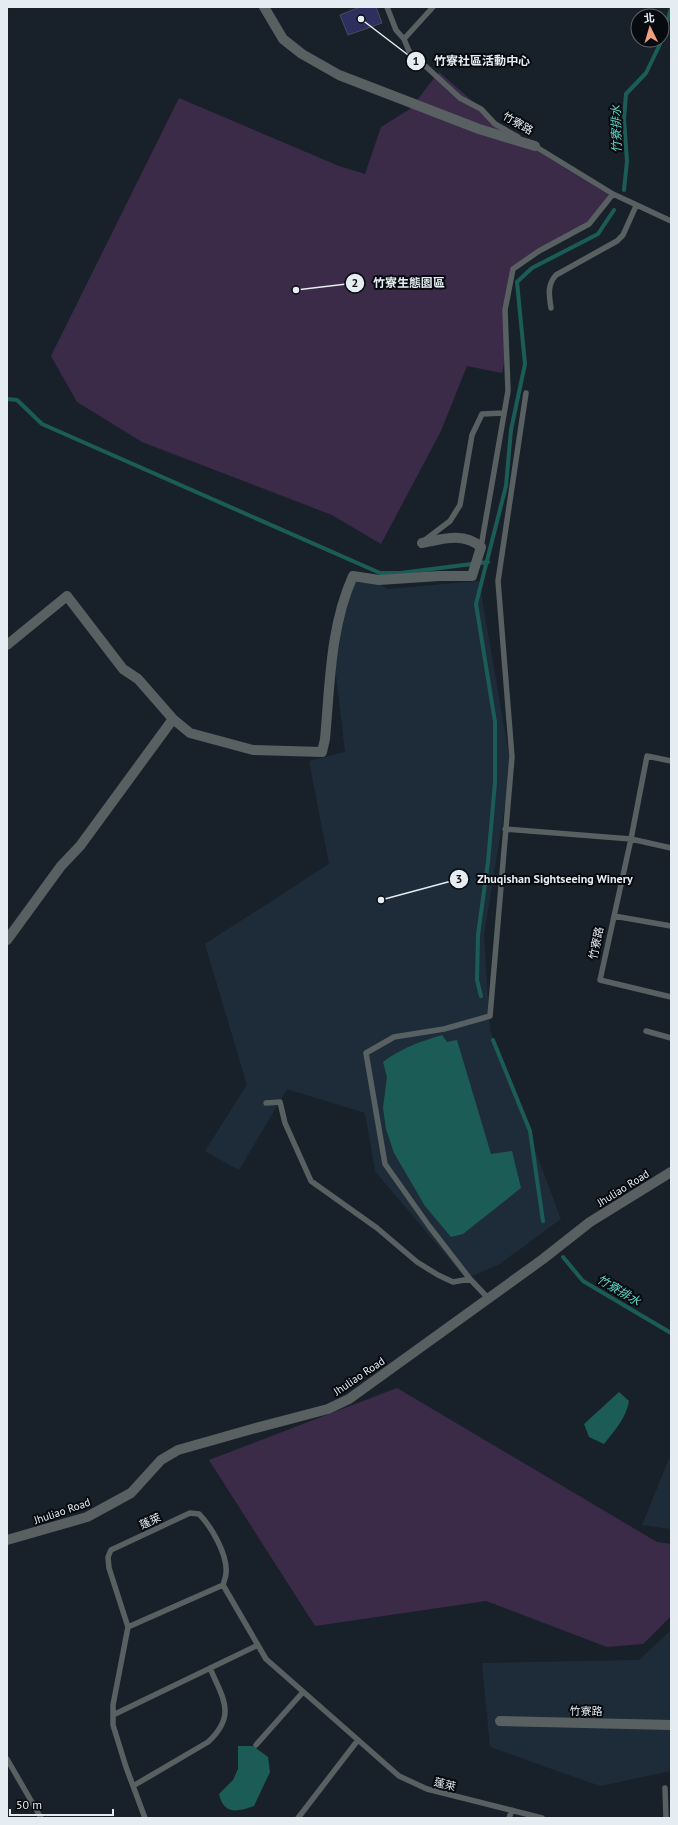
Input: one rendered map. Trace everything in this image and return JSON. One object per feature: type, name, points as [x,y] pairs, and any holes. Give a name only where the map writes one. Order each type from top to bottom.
[{"type":"street","points":[[264,7],[283,39],[302,54],[339,75],[479,129],[535,146]]},
{"type":"street","points":[[7,645],[67,596],[123,669],[138,679],[173,719],[190,733],[253,750],[322,752],[325,739],[334,638],[341,608],[353,576],[379,580],[439,576],[472,576],[481,548],[473,541],[453,537],[422,543]]},
{"type":"street","points":[[7,940],[61,866],[80,846],[173,719]]},
{"type":"street","name":"Jhuliao Road","points":[[7,1540],[87,1517],[130,1493],[161,1460],[178,1450],[252,1428],[328,1409],[349,1399],[544,1259],[590,1222],[671,1172]]},
{"type":"street","name":"竹寮路","points":[[500,1721],[671,1725]]},
{"type":"lane","name":"竹寮路","points":[[387,7],[396,30],[404,39],[409,51],[460,98],[481,109],[495,124],[535,146],[613,194],[671,221]]},
{"type":"lane","points":[[404,39],[433,7]]},
{"type":"lane","points":[[481,548],[508,391],[505,310],[513,269],[539,251],[589,224],[613,194]]},
{"type":"lane","points":[[551,308],[549,292],[551,281],[556,275],[616,241],[623,235],[636,206]]},
{"type":"lane","points":[[488,1298],[470,1279],[429,1226],[385,1164],[366,1053],[394,1037],[444,1029],[490,1016],[512,757],[498,581],[526,393]]},
{"type":"lane","points":[[422,543],[450,521],[460,505],[472,435],[482,414],[504,413]]},
{"type":"lane","name":"竹寮路","points":[[671,760],[647,756],[631,839],[600,980],[671,997]]},
{"type":"lane","points":[[506,829],[631,839],[671,848]]},
{"type":"lane","points":[[614,916],[671,926]]},
{"type":"lane","points":[[646,1031],[671,1038]]},
{"type":"lane","points":[[266,1104],[280,1102],[285,1123],[311,1181],[377,1228],[417,1262],[438,1275],[453,1282],[470,1279]]},
{"type":"lane","name":"蓬萊","points":[[145,1818],[113,1725],[113,1705],[128,1627],[109,1568],[108,1557],[111,1550],[190,1513],[199,1514],[208,1523],[224,1557],[226,1572],[223,1585],[266,1659],[399,1776],[426,1790],[542,1818]]},
{"type":"lane","points":[[128,1627],[223,1585]]},
{"type":"lane","points":[[113,1715],[258,1645]]},
{"type":"lane","points":[[133,1786],[208,1742],[217,1734],[224,1720],[226,1706],[210,1668]]},
{"type":"lane","points":[[256,1745],[303,1692]]},
{"type":"lane","points":[[298,1818],[358,1740]]},
{"type":"lane","points":[[7,1759],[41,1818]]},
{"type":"lane","points":[[665,1788],[666,1818]]},
{"type":"lane","points":[[509,1818],[512,1810]]},
{"type":"shaded area","points":[[439,72],[492,118],[551,159],[609,195],[589,224],[513,269],[505,310],[508,343],[502,373],[467,366],[441,431],[381,544],[332,515],[142,442],[77,402],[51,356],[179,98],[339,166],[365,174],[381,127],[410,109]]},
{"type":"shaded area","points":[[358,574],[388,589],[479,581],[511,767],[484,936],[490,1030],[561,1219],[498,1265],[466,1279],[375,1171],[365,1113],[287,1089],[239,1170],[205,1151],[247,1085],[205,944],[329,864],[309,761],[345,752],[333,649]]},
{"type":"shaded area","points":[[442,1035],[447,1042],[457,1040],[491,1154],[512,1151],[521,1188],[463,1234],[451,1237],[425,1206],[394,1153],[386,1129],[383,1108],[387,1077],[383,1062],[411,1046]]},
{"type":"shaded area","points":[[397,1388],[657,1542],[671,1544],[671,1616],[643,1644],[607,1647],[486,1601],[315,1626],[209,1460]]},
{"type":"shaded area","points":[[619,1392],[629,1401],[628,1407],[620,1424],[604,1444],[589,1437],[584,1424]]},
{"type":"shaded area","points":[[671,1454],[671,1529],[642,1525]]},
{"type":"shaded area","points":[[671,1630],[671,1771],[600,1786],[490,1747],[482,1663],[639,1660]]},
{"type":"shaded area","points":[[238,1746],[253,1746],[268,1757],[270,1772],[254,1806],[242,1810],[232,1810],[224,1806],[219,1794],[233,1780],[238,1769]]},
{"type":"building","points":[[360,7],[376,7],[382,23],[348,35],[340,15]]},
{"type":"waterway","name":"竹寮排水","points":[[624,190],[627,161],[624,119],[626,94],[646,73],[663,38],[671,8]]},
{"type":"waterway","points":[[481,996],[477,980],[478,935],[488,862],[495,782],[495,722],[476,604],[506,486],[511,430],[525,364],[517,282],[532,268],[598,234],[614,210]]},
{"type":"waterway","points":[[7,399],[17,400],[42,424],[380,573],[400,573],[488,562]]},
{"type":"waterway","points":[[493,1040],[530,1131],[543,1221]]},
{"type":"waterway","name":"竹寮排水","points":[[563,1257],[583,1281],[671,1333]]},
{"type":"place","name":"竹寮社區活動中心","points":[[361,19]]},
{"type":"place","name":"竹寮生態園區","points":[[296,290]]},
{"type":"place","name":"Zhuqishan Sightseeing Winery","points":[[381,900]]}]
